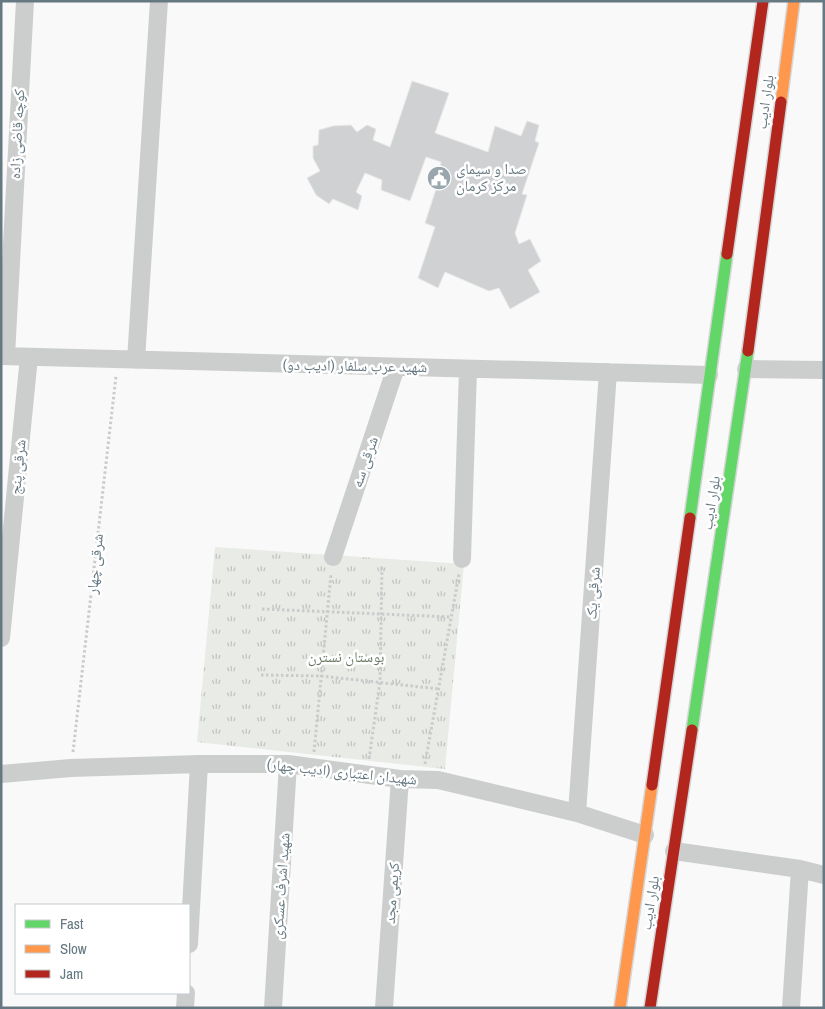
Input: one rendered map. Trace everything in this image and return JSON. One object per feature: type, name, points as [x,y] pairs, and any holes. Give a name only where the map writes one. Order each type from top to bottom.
[{"type":"main road","name":"بلوار ادیب","points":[[650,1008],[642,964],[645,835],[709,375],[731,264],[763,1]]},
{"type":"main road","name":"بلوار ادیب","points":[[620,1008],[642,964],[674,851],[746,369],[754,267],[794,1]]},
{"type":"street","name":"کوچه قاضی زاده","points":[[3,356],[9,145],[25,1]]},
{"type":"street","points":[[136,360],[159,1]]},
{"type":"street","name":"شهید عرب سلفار (ادیب دو)","points":[[3,356],[709,375]]},
{"type":"street","name":"شرقی پنج","points":[[1,638],[29,357]]},
{"type":"street","name":"شرقی سه","points":[[333,556],[396,367]]},
{"type":"street","points":[[462,559],[468,369]]},
{"type":"street","points":[[746,369],[824,370]]},
{"type":"street","name":"شرقی یک","points":[[577,813],[608,372]]},
{"type":"street","points":[[190,926],[199,764]]},
{"type":"street","name":"شهیدان اعتباری (ادیب چهار)","points":[[1,774],[71,768],[199,764],[288,764],[400,779],[438,780],[577,813],[645,835]]},
{"type":"street","name":"شهید اشرف عسکری","points":[[273,1008],[288,764]]},
{"type":"street","name":"کریمی مجد","points":[[384,1008],[400,779]]},
{"type":"street","points":[[674,851],[800,869],[824,875]]},
{"type":"street","points":[[791,1008],[800,869]]},
{"type":"street","points":[[185,1008],[186,994]]},
{"type":"path","name":"شرقی چهار","points":[[71,768],[118,359]]},
{"type":"path","points":[[312,767],[333,556]]},
{"type":"path","points":[[422,780],[462,559]]},
{"type":"path","points":[[366,775],[380,682],[382,567]]},
{"type":"path","points":[[262,609],[452,617]]},
{"type":"path","points":[[261,675],[321,676],[438,689]]},
{"type":"green space","name":"بوستان نسترن","points":[[215,547],[464,564],[445,769],[197,742]]},
{"type":"building","points":[[412,81],[449,93],[435,133],[488,152],[495,126],[521,136],[527,121],[539,125],[535,141],[539,143],[522,194],[527,195],[515,233],[519,244],[530,239],[541,261],[528,270],[540,292],[510,309],[499,288],[489,291],[445,272],[438,288],[418,278],[435,227],[425,223],[437,186],[441,162],[426,157],[410,201],[381,190],[382,180],[365,173],[356,192],[362,196],[358,210],[333,199],[329,204],[316,195],[307,178],[320,171],[313,158],[313,146],[318,145],[319,130],[333,126],[351,125],[357,132],[367,125],[376,129],[373,140],[390,147]]},
{"type":"traffic: fast","points":[[690,518],[727,254]]},
{"type":"traffic: fast","points":[[692,730],[748,351]]},
{"type":"traffic: slow","points":[[781,102],[794,1]]},
{"type":"traffic: slow","points":[[620,1008],[652,785]]},
{"type":"traffic: jam","points":[[727,254],[763,1]]},
{"type":"traffic: jam","points":[[748,351],[781,102]]},
{"type":"traffic: jam","points":[[652,785],[690,518]]},
{"type":"traffic: jam","points":[[650,1008],[692,730]]},
{"type":"place","name":"صدا و سیمای مرکز کرمان","points":[[439,178]]}]
